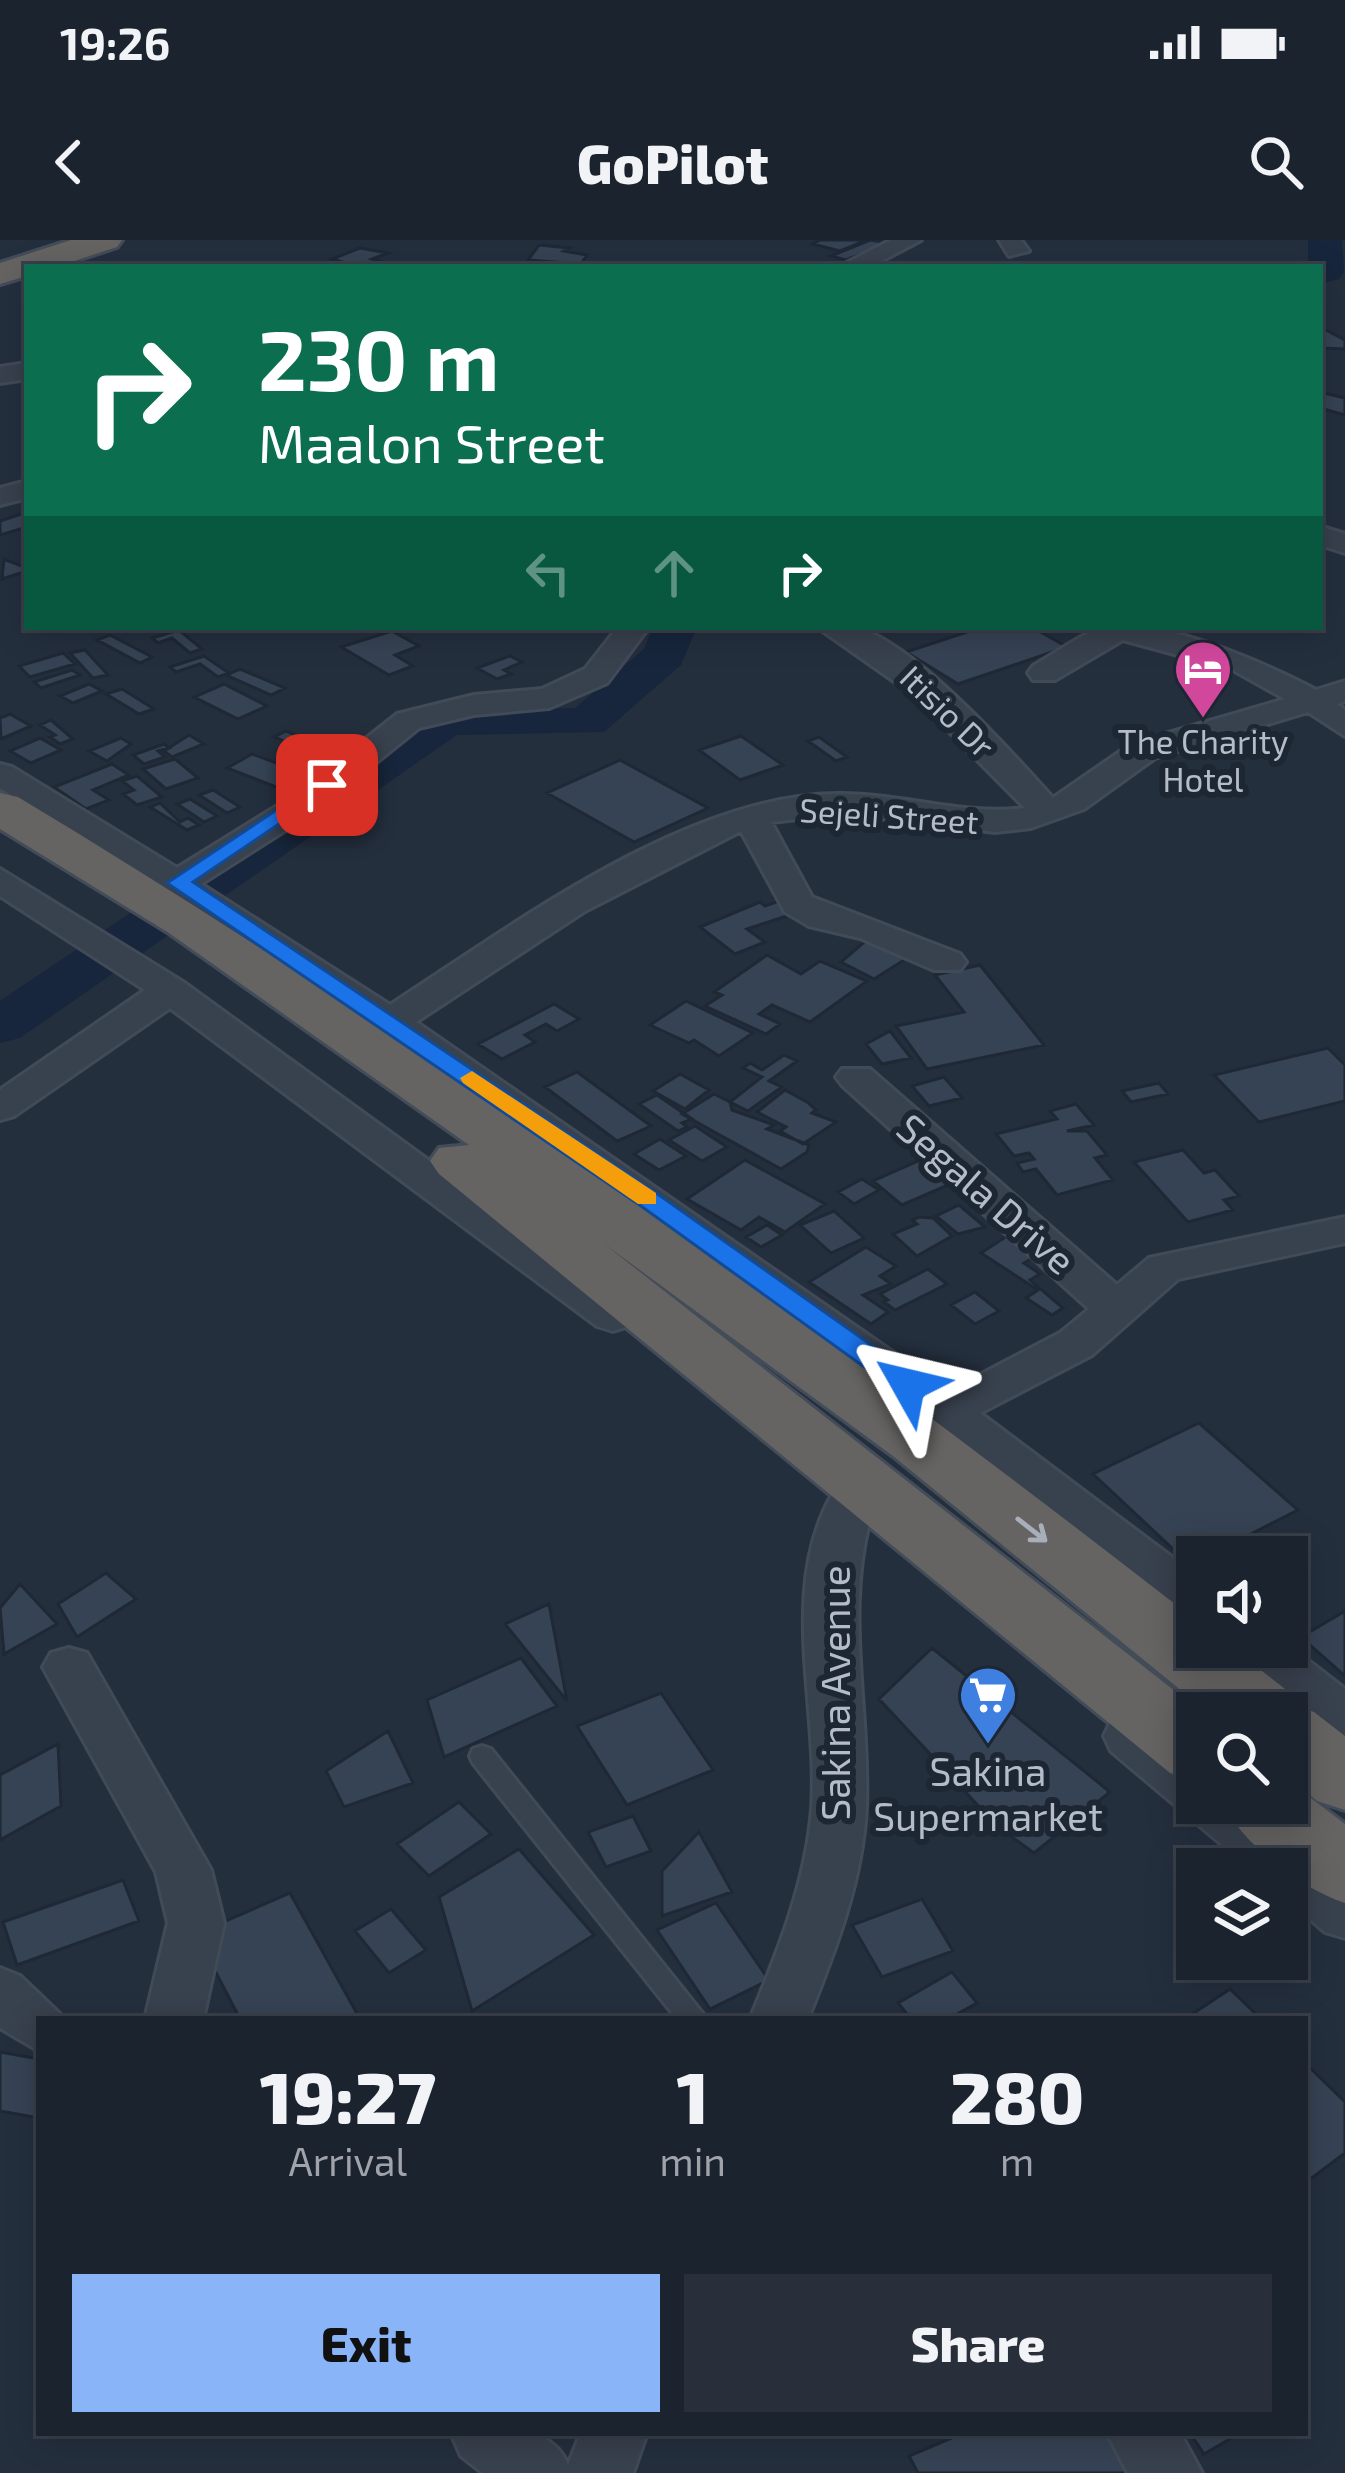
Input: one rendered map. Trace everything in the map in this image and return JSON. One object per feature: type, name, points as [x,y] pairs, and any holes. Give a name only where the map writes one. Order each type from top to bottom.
[{"type":"highway","points":[[31,264],[105,240]]},
{"type":"highway","points":[[0,808],[442,1147],[1176,1734]]},
{"type":"highway","points":[[0,847],[146,918],[368,1044],[917,1439],[1236,1692]]},
{"type":"highway","points":[[1308,1750],[1345,1779]]},
{"type":"highway","points":[[1288,1824],[1345,1870]]},
{"type":"street","points":[[858,264],[910,240]]},
{"type":"street","points":[[0,1108],[146,918],[305,803],[408,721],[474,705],[549,698],[596,676],[632,630]]},
{"type":"street","name":"Itisio Dr","points":[[838,630],[881,651],[929,687],[1048,813]]},
{"type":"street","points":[[1044,673],[1112,630]]},
{"type":"street","points":[[1118,630],[1244,663],[1330,697],[1345,726]]},
{"type":"street","name":"Sejeli Street","points":[[390,1022],[572,903],[749,814],[842,805],[994,822],[1048,813],[1098,786],[1143,751],[1330,697]]},
{"type":"street","points":[[0,774],[146,918],[542,1258],[1176,1775]]},
{"type":"street","points":[[749,814],[801,907],[947,962]]},
{"type":"street","points":[[0,880],[146,918],[263,935],[798,1303],[1176,1586]]},
{"type":"street","name":"Segala Drive","points":[[856,1077],[1118,1310]]},
{"type":"street","points":[[945,1412],[1059,1354],[1118,1310],[1153,1274],[1170,1265],[1345,1230]]},
{"type":"street","name":"Sakina Avenue","points":[[780,2016],[826,1881],[839,1808],[828,1588],[835,1541],[850,1505]]},
{"type":"street","points":[[69,1667],[184,1870],[196,1923],[175,2016]]},
{"type":"street","points":[[1282,1668],[1345,1717]]},
{"type":"street","points":[[1235,1824],[1345,1915]]},
{"type":"street","points":[[0,1993],[36,2023]]},
{"type":"street","points":[[488,2436],[538,2473]]},
{"type":"street","points":[[598,2473],[613,2436]]},
{"type":"street","points":[[1142,2436],[1168,2473]]},
{"type":"lane","points":[[482,1756],[691,2016]]},
{"type":"building","points":[[867,240],[840,251],[813,244]]},
{"type":"building","points":[[870,240],[890,243],[846,260],[831,256]]},
{"type":"building","points":[[539,245],[587,255],[581,264],[528,260]]},
{"type":"building","points":[[360,248],[388,253],[372,259],[389,264],[349,264],[332,259]]},
{"type":"building","points":[[1323,329],[1345,340],[1345,349],[1323,348]]},
{"type":"building","points":[[1323,393],[1345,398],[1345,415],[1323,409]]},
{"type":"building","points":[[24,513],[24,528],[0,535],[0,521]]},
{"type":"building","points":[[4,559],[24,567],[24,572],[2,579]]},
{"type":"building","points":[[179,630],[202,649],[190,653],[172,638],[158,643],[152,638]]},
{"type":"building","points":[[973,630],[1037,630],[1067,647],[958,684],[906,652]]},
{"type":"building","points":[[392,631],[419,646],[395,655],[413,666],[389,675],[341,647]]},
{"type":"building","points":[[110,635],[152,657],[140,663],[97,640]]},
{"type":"building","points":[[85,650],[108,675],[93,678],[70,653]]},
{"type":"building","points":[[63,653],[75,664],[30,677],[19,666]]},
{"type":"building","points":[[204,656],[229,673],[218,677],[200,664],[176,672],[170,667]]},
{"type":"building","points":[[510,656],[522,662],[504,670],[511,674],[497,679],[477,668]]},
{"type":"building","points":[[240,669],[285,688],[271,695],[226,675]]},
{"type":"building","points":[[72,670],[80,675],[41,688],[34,682]]},
{"type":"building","points":[[89,684],[102,691],[73,703],[60,696]]},
{"type":"building","points":[[224,684],[267,706],[238,719],[194,697]]},
{"type":"building","points":[[122,689],[154,709],[139,714],[106,694]]},
{"type":"building","points":[[10,714],[31,726],[1,739],[0,718]]},
{"type":"building","points":[[51,720],[73,739],[60,744],[50,737],[55,735],[40,725]]},
{"type":"building","points":[[286,731],[315,743],[303,749],[274,737]]},
{"type":"building","points":[[189,735],[204,744],[172,757],[164,751]]},
{"type":"building","points":[[741,736],[783,765],[740,780],[699,750]]},
{"type":"building","points":[[819,737],[847,757],[836,761],[808,741]]},
{"type":"building","points":[[40,738],[61,750],[31,763],[10,751]]},
{"type":"building","points":[[121,738],[131,744],[107,761],[89,751]]},
{"type":"building","points":[[164,744],[169,748],[158,751],[165,757],[144,764],[133,755]]},
{"type":"building","points":[[252,754],[309,775],[284,790],[227,768]]},
{"type":"building","points":[[175,759],[198,778],[166,789],[143,769]]},
{"type":"building","points":[[620,760],[708,808],[634,842],[547,793]]},
{"type":"building","points":[[112,764],[129,775],[93,790],[109,800],[86,809],[54,787]]},
{"type":"building","points":[[137,776],[162,797],[137,805],[123,794],[134,790],[122,781]]},
{"type":"building","points":[[213,790],[240,807],[227,813],[199,795]]},
{"type":"building","points":[[190,799],[217,816],[204,822],[177,804]]},
{"type":"building","points":[[160,803],[180,822],[188,818],[199,825],[187,830],[150,807]]},
{"type":"building","points":[[783,894],[805,910],[747,929],[765,942],[735,954],[700,927],[760,902],[765,906],[779,901],[775,898]]},
{"type":"building","points":[[870,937],[909,957],[874,979],[841,962]]},
{"type":"building","points":[[767,955],[801,974],[820,961],[867,981],[810,1022],[772,1005],[759,1014],[780,1024],[766,1034],[705,1006],[722,995],[714,992]]},
{"type":"building","points":[[980,965],[1044,1045],[927,1069],[896,1026],[964,1012],[935,975]]},
{"type":"building","points":[[686,1001],[753,1033],[719,1056],[694,1040],[689,1043],[650,1025]]},
{"type":"building","points":[[554,1004],[579,1019],[557,1031],[546,1024],[525,1035],[535,1042],[502,1059],[478,1044]]},
{"type":"building","points":[[890,1031],[911,1058],[882,1064],[866,1044]]},
{"type":"building","points":[[1328,1048],[1345,1065],[1345,1101],[1259,1122],[1214,1075]]},
{"type":"building","points":[[784,1055],[797,1061],[769,1081],[782,1087],[748,1111],[730,1102],[762,1077],[743,1068],[750,1063],[762,1070]]},
{"type":"building","points":[[577,1072],[651,1126],[617,1141],[545,1087]]},
{"type":"building","points":[[680,1074],[709,1090],[685,1109],[653,1091]]},
{"type":"building","points":[[944,1077],[962,1098],[929,1106],[912,1086]]},
{"type":"building","points":[[1159,1083],[1168,1094],[1131,1102],[1122,1091]]},
{"type":"building","points":[[785,1090],[807,1102],[816,1110],[812,1113],[836,1122],[803,1144],[780,1131],[786,1127],[757,1112]]},
{"type":"building","points":[[714,1094],[730,1102],[732,1110],[774,1125],[767,1129],[809,1145],[807,1152],[781,1169],[682,1114]]},
{"type":"building","points":[[657,1095],[692,1119],[682,1123],[687,1127],[678,1131],[639,1104]]},
{"type":"building","points":[[1076,1104],[1094,1125],[1067,1131],[1087,1131],[1107,1155],[1095,1158],[1113,1180],[1057,1195],[1036,1169],[1023,1172],[1017,1163],[1034,1159],[1029,1153],[1014,1156],[996,1134],[1057,1119],[1050,1111]]},
{"type":"building","points":[[695,1126],[727,1147],[702,1161],[669,1140]]},
{"type":"building","points":[[660,1139],[686,1156],[659,1170],[634,1154]]},
{"type":"building","points":[[1183,1150],[1204,1173],[1215,1170],[1239,1196],[1224,1200],[1233,1210],[1188,1222],[1134,1162]]},
{"type":"building","points":[[925,1158],[955,1182],[902,1205],[873,1181]]},
{"type":"building","points":[[745,1160],[825,1204],[785,1232],[759,1217],[741,1230],[687,1199]]},
{"type":"building","points":[[862,1179],[879,1190],[854,1204],[838,1192]]},
{"type":"building","points":[[959,1205],[985,1227],[958,1234],[936,1216]]},
{"type":"building","points":[[834,1211],[864,1238],[831,1253],[800,1225]]},
{"type":"building","points":[[933,1218],[952,1236],[917,1256],[893,1234],[917,1224],[912,1220]]},
{"type":"building","points":[[767,1225],[782,1235],[761,1247],[746,1237]]},
{"type":"building","points":[[1007,1236],[1036,1256],[1024,1263],[1040,1274],[1030,1280],[1063,1308],[1052,1315],[1026,1298],[1038,1290],[981,1253]]},
{"type":"building","points":[[866,1247],[896,1266],[880,1276],[891,1284],[863,1295],[888,1312],[871,1324],[809,1282]]},
{"type":"building","points":[[928,1269],[947,1284],[895,1310],[884,1302],[888,1300],[880,1294]]},
{"type":"building","points":[[975,1292],[999,1311],[975,1324],[951,1305]]},
{"type":"building","points":[[1199,1423],[1298,1510],[1247,1536],[1176,1536],[1176,1552],[1093,1474]]},
{"type":"building","points":[[106,1573],[136,1599],[77,1637],[58,1604]]},
{"type":"building","points":[[20,1584],[57,1624],[4,1654],[0,1608]]},
{"type":"building","points":[[549,1604],[567,1701],[505,1624]]},
{"type":"building","points":[[1345,1611],[1345,1676],[1308,1643],[1308,1633]]},
{"type":"building","name":"Sakina Supermarket","points":[[932,1648],[1110,1792],[1034,1853],[997,1826],[879,1699]]},
{"type":"building","points":[[521,1658],[557,1706],[444,1757],[427,1700]]},
{"type":"building","points":[[661,1693],[713,1770],[627,1805],[577,1726]]},
{"type":"building","points":[[388,1731],[413,1783],[344,1807],[326,1771]]},
{"type":"building","points":[[58,1744],[61,1806],[0,1840],[0,1775]]},
{"type":"building","points":[[459,1802],[491,1834],[429,1876],[397,1844]]},
{"type":"building","points":[[633,1816],[651,1851],[606,1867],[588,1832]]},
{"type":"building","points":[[699,1832],[732,1892],[662,1916],[662,1871]]},
{"type":"building","points":[[519,1849],[594,1935],[472,2011],[439,1897]]},
{"type":"building","points":[[123,1880],[139,1921],[17,1965],[3,1922]]},
{"type":"building","points":[[290,1893],[358,2016],[238,2016],[196,1934]]},
{"type":"building","points":[[922,1899],[953,1951],[882,1977],[852,1925]]},
{"type":"building","points":[[716,1903],[769,1980],[710,2009],[657,1930]]},
{"type":"building","points":[[391,1909],[426,1950],[389,1973],[355,1931]]},
{"type":"building","points":[[952,1972],[977,2003],[953,2016],[909,2016],[898,2003]]},
{"type":"building","points":[[1230,1989],[1258,2016],[1190,2016]]},
{"type":"building","points":[[0,2052],[36,2058],[36,2117],[0,2111]]},
{"type":"building","points":[[1308,2066],[1345,2102],[1345,2153],[1308,2181]]},
{"type":"building","points":[[956,2436],[1118,2436],[1139,2473],[918,2473],[909,2456]]},
{"type":"building","points":[[1192,2436],[1235,2436],[1204,2454]]},
{"type":"waterway","points":[[1323,273],[1327,272],[1325,240]]},
{"type":"waterway","points":[[0,1026],[446,721],[587,722],[665,655],[674,630]]},
{"type":"slow traffic","points":[[472,1078],[647,1199]]},
{"type":"place","name":"The Charity Hotel","points":[[1203,720]]},
{"type":"place","name":"Sakina Supermarket","points":[[988,1746]]},
{"type":"route","points":[[327,785],[178,883],[263,935],[650,1200],[908,1385]]}]
